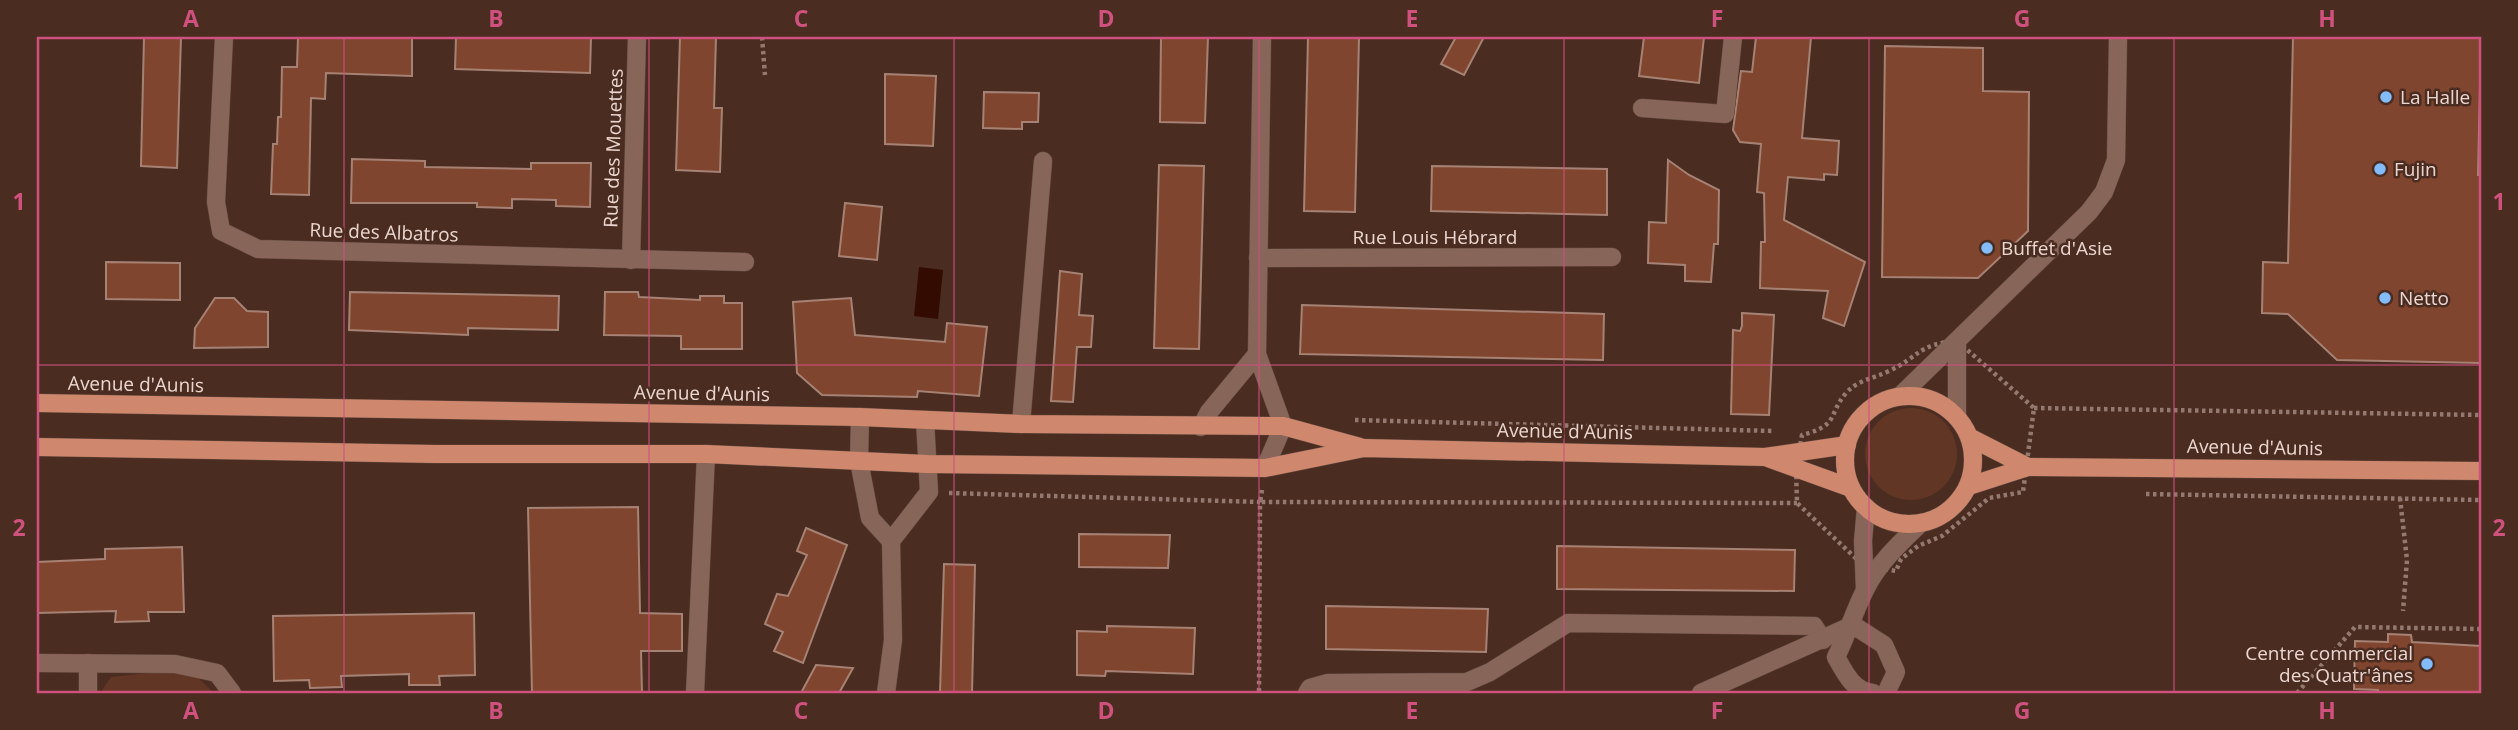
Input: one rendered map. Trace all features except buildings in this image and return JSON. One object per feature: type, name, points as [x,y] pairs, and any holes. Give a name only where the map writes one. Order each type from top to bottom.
[{"type":"main road","points":[[1900,396],[1925,397],[1957,415],[1971,438],[1973,470],[1969,486],[1950,510],[1921,523],[1892,522],[1866,507],[1851,488],[1846,474],[1847,445],[1860,418],[1878,403],[1900,396]]},
{"type":"main road","name":"Avenue d'Aunis","points":[[37,403],[860,417],[1021,424],[1283,426],[1364,448]]},
{"type":"main road","name":"Avenue d'Aunis","points":[[1971,438],[2028,467]]},
{"type":"main road","name":"Avenue d'Aunis","points":[[37,447],[435,454],[706,454],[927,464],[1265,468],[1364,448],[1765,457],[1847,445]]},
{"type":"main road","name":"Avenue d'Aunis","points":[[1799,452],[1851,488]]},
{"type":"main road","name":"Avenue d'Aunis","points":[[1969,486],[2028,467],[2481,471]]},
{"type":"street","name":"Rue des Albatros","points":[[224,37],[216,202],[221,232],[258,249],[745,262]]},
{"type":"street","name":"Rue des Mouettes","points":[[631,260],[637,37]]},
{"type":"street","points":[[1262,37],[1257,354],[1283,426],[1265,468]]},
{"type":"street","points":[[1642,108],[1725,114],[1733,37]]},
{"type":"street","points":[[1900,396],[2089,212],[2104,192],[2116,160],[2118,37]]},
{"type":"street","points":[[1021,424],[1043,161]]},
{"type":"street","name":"Rue Louis Hébrard","points":[[1258,258],[1612,257]]},
{"type":"street","points":[[1957,341],[1957,415]]},
{"type":"street","points":[[1201,427],[1257,354]]},
{"type":"street","points":[[860,417],[859,461],[870,518],[891,541]]},
{"type":"street","points":[[886,693],[892,640],[891,541],[929,492],[925,420]]},
{"type":"street","points":[[695,693],[706,454]]},
{"type":"street","points":[[1866,507],[1871,567],[1853,625],[1836,657],[1849,680],[1863,692],[1872,693]]},
{"type":"street","points":[[1871,567],[1921,523]]},
{"type":"street","points":[[1307,693],[1310,688],[1328,683],[1467,682],[1490,673],[1568,623],[1814,626],[1823,640]]},
{"type":"street","points":[[1701,693],[1853,625]]},
{"type":"street","points":[[1853,625],[1885,645],[1896,672],[1886,693]]},
{"type":"street","points":[[37,663],[185,666],[217,673],[232,693]]},
{"type":"street","points":[[88,663],[88,693]]},
{"type":"path","points":[[762,37],[765,75]]},
{"type":"path","points":[[1799,452],[1817,431],[1833,421],[1845,395],[1863,379],[1890,371],[1917,351],[1940,342],[1957,341],[2035,408],[2481,415]]},
{"type":"path","points":[[2023,492],[2035,408]]},
{"type":"path","points":[[1345,421],[1785,431]]},
{"type":"path","points":[[1793,433],[1799,452],[1797,503]]},
{"type":"path","points":[[1259,693],[1260,502],[1265,468]]},
{"type":"path","points":[[929,492],[1260,502],[1797,503],[1871,567],[1896,570],[1901,559],[1918,546],[1942,536],[1989,498],[2037,492]]},
{"type":"path","points":[[2134,494],[2481,500]]},
{"type":"path","points":[[2400,498],[2407,560],[2403,611]]},
{"type":"path","points":[[2297,693],[2355,627],[2481,629]]},
{"type":"shaded area","points":[[919,267],[943,270],[938,319],[914,316]]},
{"type":"shaded area","points":[[1911,408],[1929,411],[1944,421],[1954,436],[1957,454],[1954,472],[1944,487],[1929,497],[1911,500],[1893,497],[1878,487],[1868,472],[1865,454],[1868,436],[1878,421],[1893,411]]},
{"type":"shaded area","points":[[166,671],[196,676],[214,693],[105,693],[102,690],[111,677]]},
{"type":"place","name":"La Halle","points":[[2386,97]]},
{"type":"place","name":"Fujin","points":[[2380,169]]},
{"type":"place","name":"Buffet d'Asie","points":[[1987,248]]},
{"type":"place","name":"Netto","points":[[2385,298]]},
{"type":"place","name":"Centre commercial des Quatr'ânes","points":[[2427,664]]}]
